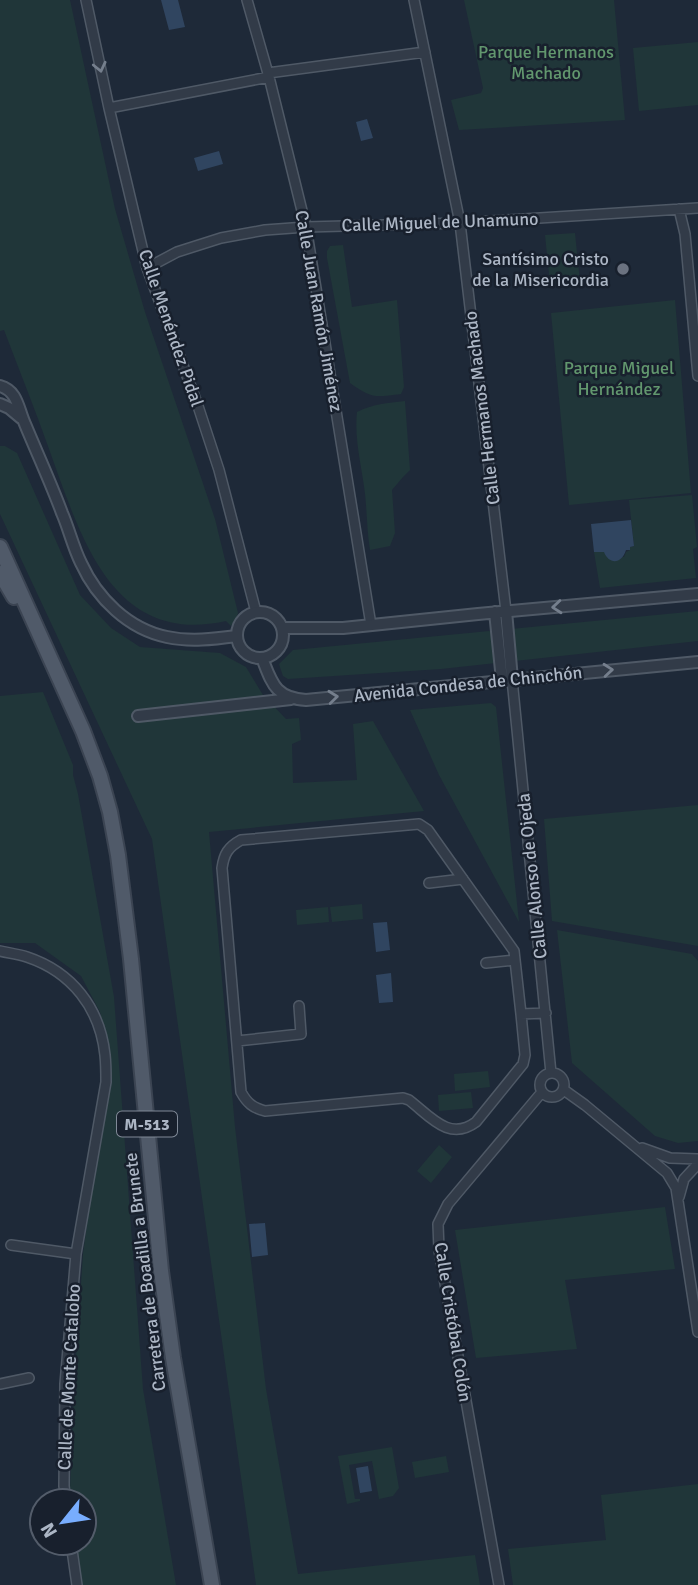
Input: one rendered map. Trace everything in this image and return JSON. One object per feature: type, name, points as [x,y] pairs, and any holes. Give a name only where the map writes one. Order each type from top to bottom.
[{"type":"main road","name":"Carretera de Boadilla a Brunete","points":[[0,547],[83,731],[110,812],[133,973],[161,1271],[173,1358],[212,1585]]},
{"type":"main road","name":"Carretera de Boadilla a Brunete","points":[[0,573],[56,671]]},
{"type":"street","name":"Calle Menéndez Pidal","points":[[86,0],[147,268],[219,470],[256,612]]},
{"type":"street","name":"Calle Juan Ramón Jiménez","points":[[247,0],[269,75],[306,227],[370,625]]},
{"type":"street","name":"Calle Hermanos Machado","points":[[414,0],[460,223],[500,612]]},
{"type":"street","points":[[109,108],[269,75],[425,52]]},
{"type":"street","name":"Calle Miguel de Unamuno","points":[[147,268],[177,252],[221,238],[265,230],[460,223],[698,208]]},
{"type":"street","points":[[679,209],[685,234],[698,376]]},
{"type":"street","points":[[0,386],[6,387],[14,395],[81,563],[96,590],[129,621],[147,631],[186,639],[237,636]]},
{"type":"street","points":[[0,404],[22,419]]},
{"type":"street","points":[[282,628],[343,628],[698,594]]},
{"type":"street","points":[[256,612],[275,617],[282,628],[279,647],[269,656],[255,657],[248,654],[238,643],[237,629],[244,618],[256,612]]},
{"type":"street","points":[[500,612],[507,680]]},
{"type":"street","points":[[262,657],[272,682],[281,694],[291,699]]},
{"type":"street","name":"Avenida Condesa de Chinchón","points":[[138,716],[291,699],[306,700],[698,662]]},
{"type":"street","name":"Calle Alonso de Ojeda","points":[[507,680],[551,1073]]},
{"type":"street","points":[[419,824],[428,830],[514,951],[515,960],[525,1055],[523,1064],[476,1122],[468,1128],[457,1131],[444,1128],[403,1098],[265,1111],[255,1109],[241,1092],[223,858],[230,846],[241,840],[419,824]]},
{"type":"street","points":[[429,883],[463,879]]},
{"type":"street","name":"Calle de Monte Catalobo","points":[[0,951],[26,956],[74,984],[89,1004],[100,1029],[105,1054],[106,1083],[76,1254],[65,1384],[64,1487]]},
{"type":"street","points":[[486,963],[515,960]]},
{"type":"street","points":[[237,1041],[301,1034],[299,1006]]},
{"type":"street","points":[[521,1014],[546,1013]]},
{"type":"street","points":[[557,1074],[565,1084],[564,1090],[560,1095],[547,1096],[542,1092],[541,1080],[545,1075],[557,1074]]},
{"type":"street","points":[[564,1090],[637,1146],[668,1174],[676,1188],[698,1332]]},
{"type":"street","name":"Calle Cristóbal Colón","points":[[499,1585],[439,1250],[438,1224],[448,1204],[542,1092]]},
{"type":"street","points":[[637,1146],[670,1158],[697,1163]]},
{"type":"street","points":[[668,1174],[685,1159]]},
{"type":"street","points":[[668,1174],[697,1163]]},
{"type":"street","points":[[678,1206],[684,1179],[697,1163]]},
{"type":"street","points":[[11,1245],[76,1254]]},
{"type":"street","points":[[0,1384],[29,1378]]},
{"type":"street","points":[[73,1557],[77,1585]]},
{"type":"green space","points":[[0,0],[70,0],[115,209],[145,312],[215,519],[238,613],[231,626],[226,621],[187,625],[154,617],[128,600],[106,577],[88,548],[4,330],[0,331]]},
{"type":"green space","name":"Parque Hermanos Machado","points":[[464,0],[614,0],[625,120],[459,130],[451,100],[481,93],[483,88]]},
{"type":"green space","points":[[698,42],[698,105],[639,111],[633,48]]},
{"type":"green space","points":[[575,233],[580,282],[550,284],[545,235]]},
{"type":"green space","points":[[343,245],[352,307],[397,300],[404,387],[401,394],[374,396],[350,383],[327,258],[330,246]]},
{"type":"green space","name":"Parque Miguel Hernández","points":[[675,300],[691,493],[569,505],[551,313]]},
{"type":"green space","points":[[405,401],[410,470],[392,490],[395,533],[390,546],[370,550],[357,443],[357,412],[386,403]]},
{"type":"green space","points":[[0,446],[17,453],[80,595],[111,628],[140,647],[220,653],[246,667],[263,695],[286,719],[299,718],[301,740],[292,744],[293,783],[357,780],[353,724],[373,721],[424,811],[209,832],[235,1127],[266,1389],[298,1574],[475,1555],[480,1585],[256,1585],[152,839],[0,514]]},
{"type":"green space","points":[[692,495],[697,547],[693,549],[696,578],[600,588],[594,552],[624,557],[630,547],[634,546],[629,500]]},
{"type":"green space","points":[[698,611],[698,641],[441,669],[288,679],[283,676],[279,664],[293,650]]},
{"type":"green space","points":[[43,692],[73,765],[114,997],[143,1389],[176,1585],[81,1585],[78,1557],[98,1557],[98,1487],[70,1487],[74,1387],[83,1254],[109,1056],[100,1012],[81,976],[35,943],[0,943],[0,696]]},
{"type":"green space","points":[[491,703],[496,707],[519,922],[439,775],[410,710]]},
{"type":"green space","points":[[698,805],[698,946],[552,921],[544,819]]},
{"type":"green space","points":[[362,904],[363,919],[332,922],[330,907]]},
{"type":"green space","points":[[328,907],[329,922],[297,925],[296,910]]},
{"type":"green space","points":[[557,930],[692,954],[698,961],[698,1141],[678,1143],[655,1136],[572,1063]]},
{"type":"green space","points":[[488,1071],[490,1087],[455,1091],[454,1074]]},
{"type":"green space","points":[[471,1092],[473,1108],[439,1111],[438,1095]]},
{"type":"green space","points":[[439,1145],[452,1157],[431,1183],[417,1171]]},
{"type":"green space","points":[[665,1207],[675,1269],[565,1280],[577,1349],[476,1358],[455,1230]]},
{"type":"green space","points":[[392,1447],[399,1488],[393,1496],[379,1499],[372,1461],[349,1465],[355,1499],[360,1501],[347,1504],[338,1456]]},
{"type":"green space","points":[[446,1456],[449,1472],[415,1478],[412,1462]]},
{"type":"green space","points":[[698,1484],[698,1585],[513,1585],[508,1549],[606,1540],[601,1495]]},
{"type":"water","points":[[161,0],[178,0],[185,27],[169,30]]},
{"type":"water","points":[[367,119],[373,138],[361,141],[356,122]]},
{"type":"water","points":[[219,151],[223,164],[198,171],[194,158]]},
{"type":"water","points":[[631,520],[634,546],[626,550],[622,558],[612,561],[604,552],[594,552],[591,524]]},
{"type":"water","points":[[387,922],[390,950],[376,952],[373,923]]},
{"type":"water","points":[[391,973],[393,1002],[379,1003],[376,975]]},
{"type":"water","points":[[265,1223],[268,1255],[252,1257],[249,1224]]},
{"type":"water","points":[[368,1466],[372,1491],[360,1493],[356,1468]]},
{"type":"place","name":"Santísimo Cristo de la Misericordia","points":[[623,269]]}]
